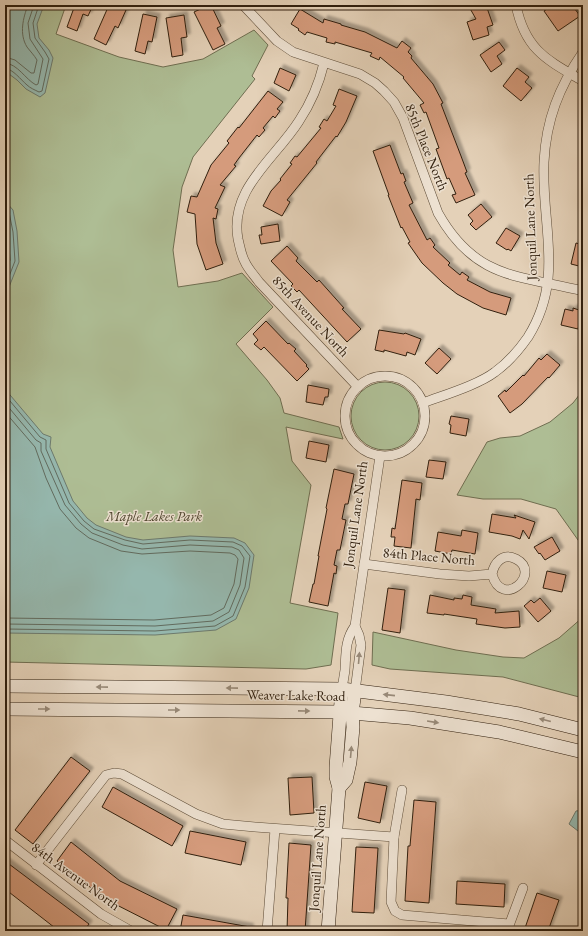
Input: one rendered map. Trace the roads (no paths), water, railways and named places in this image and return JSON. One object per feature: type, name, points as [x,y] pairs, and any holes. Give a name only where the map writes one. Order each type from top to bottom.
[{"type":"main road","name":"Weaver Lake Road","points":[[5,686],[348,690],[468,705],[519,714],[583,730]]},
{"type":"main road","name":"Jonquil Lane North","points":[[328,931],[339,788],[336,777],[348,690]]},
{"type":"main road","name":"Weaver Lake Road","points":[[5,709],[346,712],[410,718],[499,732],[583,752]]},
{"type":"street","name":"85th Place North","points":[[243,5],[277,41],[292,52],[360,74],[375,83],[394,102],[403,118],[438,213],[457,241],[471,256],[502,272],[529,280],[583,291]]},
{"type":"street","points":[[516,5],[519,18],[525,32],[534,46],[545,58],[583,81]]},
{"type":"street","name":"Jonquil Lane North","points":[[348,690],[345,670],[346,645],[350,633],[355,626],[380,456],[400,453],[416,441],[423,430],[425,416],[423,403],[463,388],[495,373],[518,352],[534,327],[546,298],[550,254],[544,176],[545,149],[552,113],[558,95],[583,52]]},
{"type":"street","name":"85th Avenue North","points":[[324,63],[316,92],[298,123],[254,178],[243,197],[236,222],[240,249],[245,264],[259,282],[358,387]]},
{"type":"street","points":[[380,456],[362,449],[350,434],[345,415],[351,395],[358,387],[369,380],[382,376],[395,377],[407,383],[416,391],[423,403]]},
{"type":"street","name":"84th Place North","points":[[364,564],[440,574],[469,576],[492,574]]},
{"type":"street","name":"Jonquil Lane North","points":[[348,690],[361,645],[355,626]]},
{"type":"street","points":[[36,865],[106,775],[114,773],[122,774],[196,814],[223,824],[394,837]]},
{"type":"street","points":[[402,790],[394,837],[391,902],[395,911],[402,915],[508,928],[522,888]]},
{"type":"street","points":[[267,931],[275,829]]},
{"type":"street","name":"84th Avenue North","points":[[5,840],[101,914],[132,931]]},
{"type":"water","points":[[5,5],[44,5],[37,24],[39,38],[49,50],[53,58],[45,93],[40,97],[26,89],[5,71]]},
{"type":"water","points":[[5,201],[13,210],[17,231],[19,262],[5,295]]},
{"type":"water","points":[[5,389],[43,434],[51,437],[50,447],[73,501],[87,518],[96,525],[126,537],[143,540],[190,536],[234,538],[245,543],[254,555],[249,588],[236,619],[216,630],[155,635],[5,633]]},
{"type":"water","points":[[583,810],[583,832],[578,831],[569,824],[576,811]]},
{"type":"park label","name":"Maple Lakes Park","points":[[154,516]]}]
